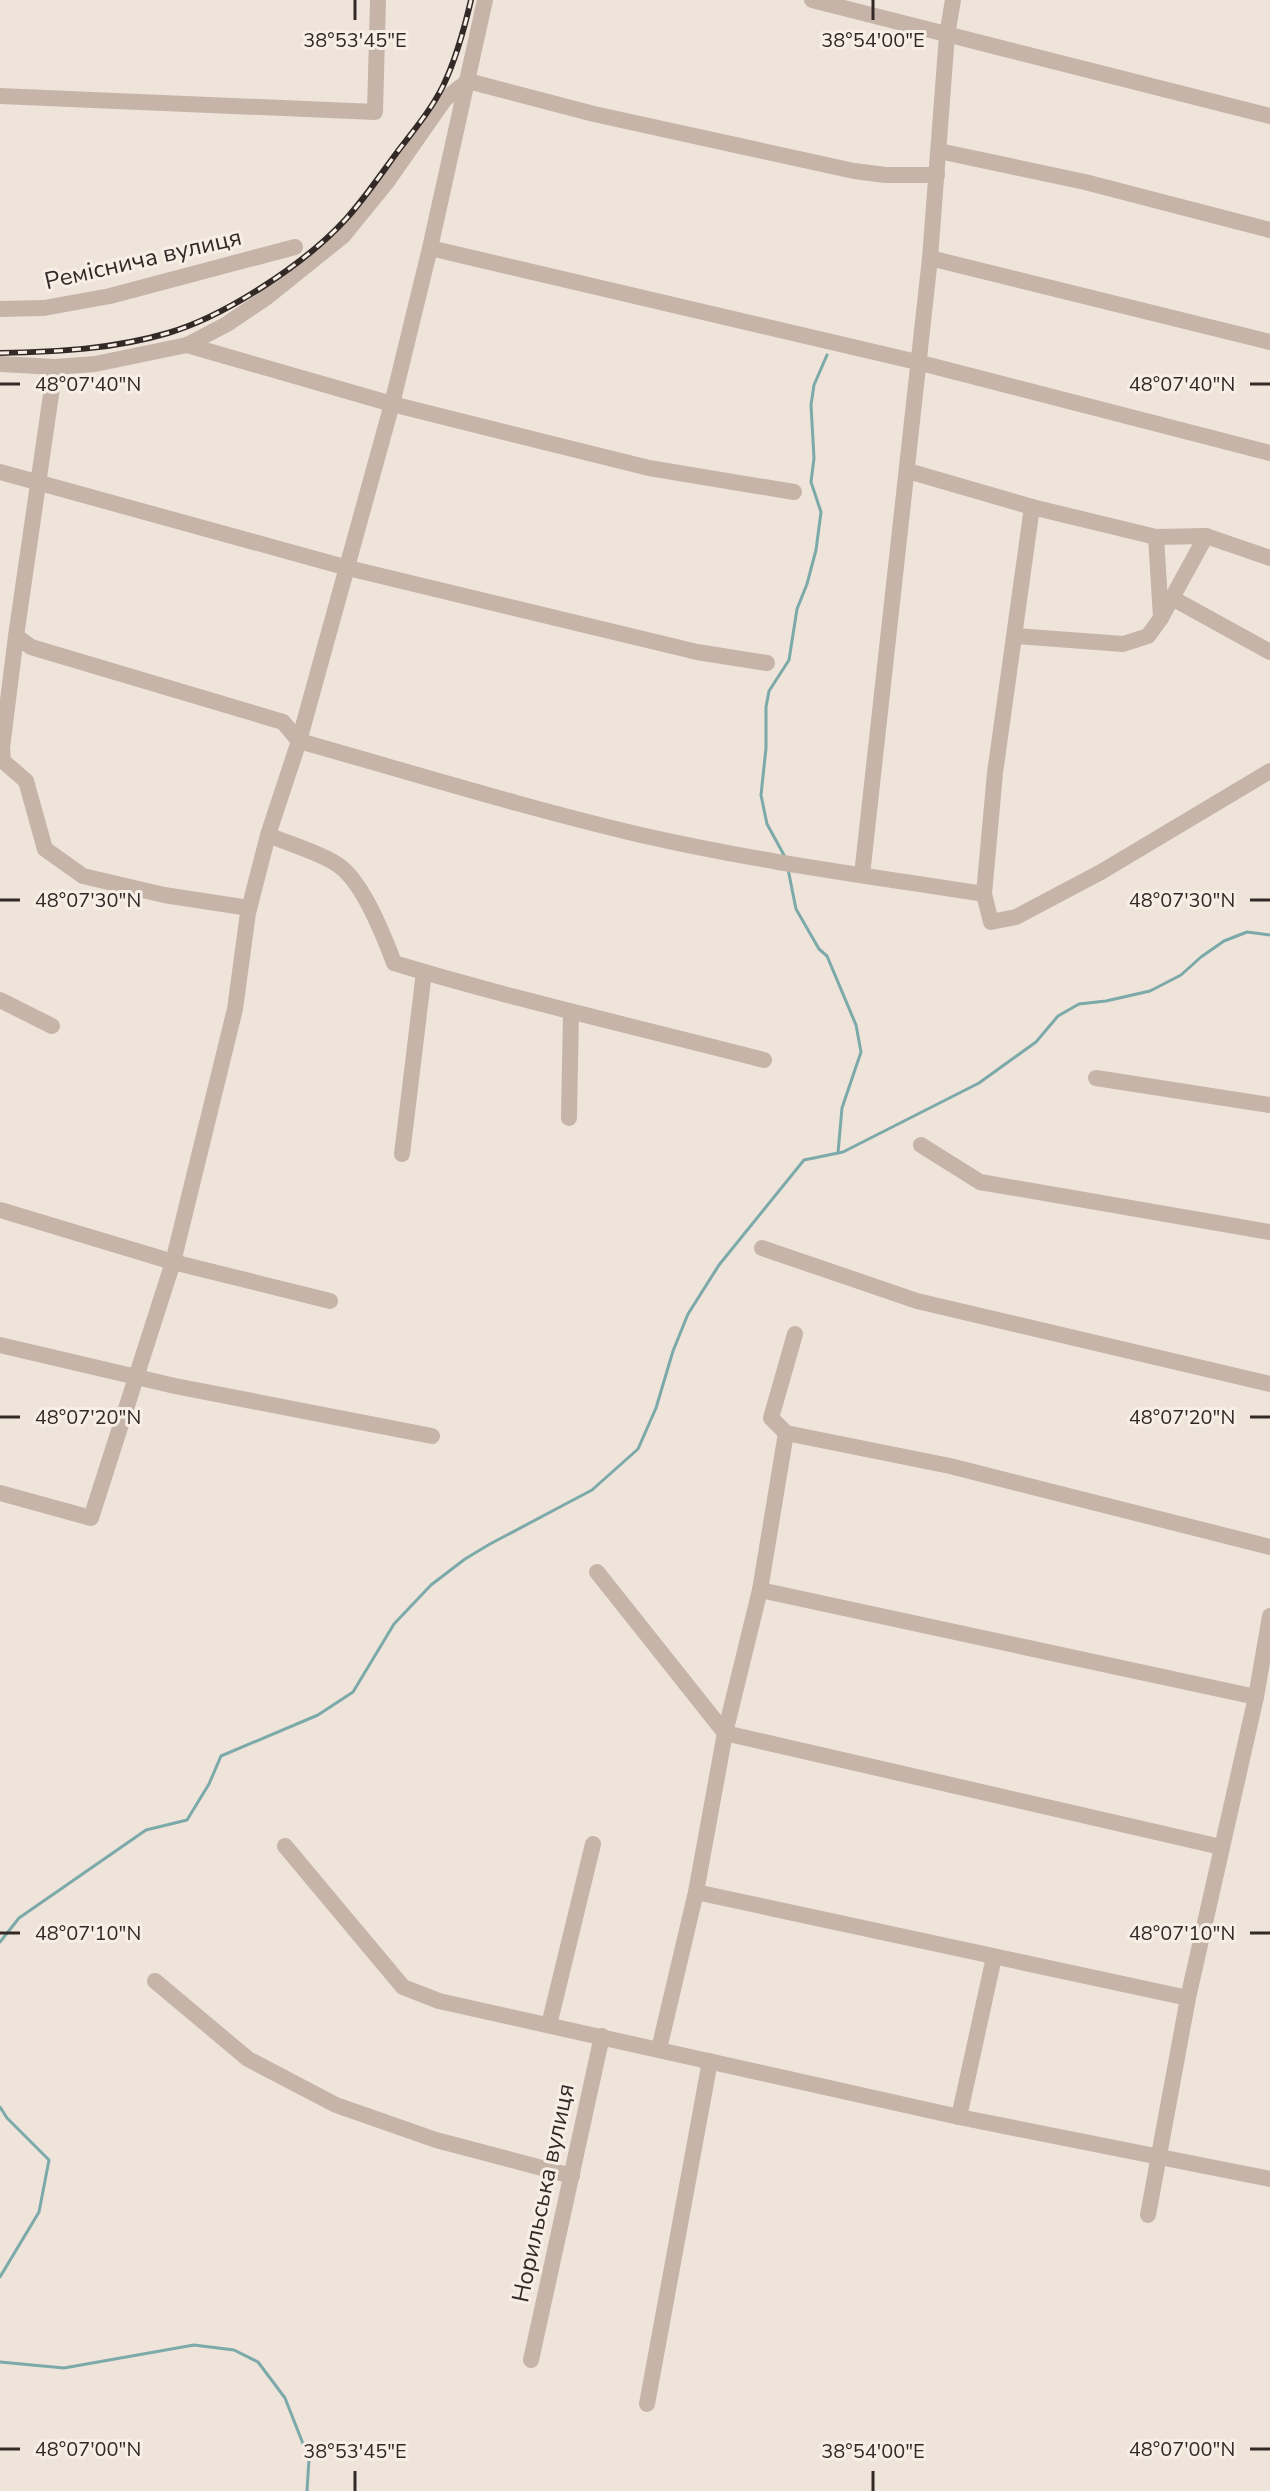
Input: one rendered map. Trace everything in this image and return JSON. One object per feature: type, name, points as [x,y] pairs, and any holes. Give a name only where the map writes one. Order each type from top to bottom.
[{"type":"street","points":[[0,96],[375,112],[378,0]]},
{"type":"street","points":[[0,1493],[91,1518],[173,1262],[235,1009],[249,908],[268,835],[299,741],[392,404],[485,0]]},
{"type":"street","points":[[812,0],[1270,116]]},
{"type":"street","points":[[862,875],[908,471],[930,258],[947,35],[953,0]]},
{"type":"street","points":[[468,81],[594,114],[854,171],[886,175],[937,175]]},
{"type":"street","points":[[0,364],[55,367],[95,364],[187,345],[227,324],[267,297],[343,236],[387,182],[445,99],[468,81]]},
{"type":"street","points":[[939,151],[1085,182],[1270,230]]},
{"type":"street","name":"Реміснича вулиця","points":[[0,309],[44,308],[110,296],[295,247]]},
{"type":"street","points":[[430,248],[917,362],[1270,453]]},
{"type":"street","points":[[930,258],[1270,342]]},
{"type":"street","points":[[187,345],[392,404],[649,468],[794,492]]},
{"type":"street","points":[[55,367],[16,636],[1,752],[3,761],[26,781],[45,849],[83,876],[164,895],[249,908]]},
{"type":"street","points":[[908,471],[1032,507],[1156,537],[1206,536],[1270,558]]},
{"type":"street","points":[[0,472],[348,568],[697,652],[767,663]]},
{"type":"street","points":[[1032,507],[995,773],[984,894],[991,922],[1016,917],[1101,872],[1270,771]]},
{"type":"street","points":[[1015,636],[1123,644],[1148,636],[1206,536]]},
{"type":"street","points":[[1156,537],[1161,618]]},
{"type":"street","points":[[1172,598],[1270,652]]},
{"type":"street","points":[[16,636],[31,647],[283,722],[299,741],[642,835],[757,858],[984,894]]},
{"type":"street","points":[[268,835],[339,865],[357,885],[394,963],[571,1013],[764,1060]]},
{"type":"street","points":[[402,1154],[424,972]]},
{"type":"street","points":[[0,1000],[52,1026]]},
{"type":"street","points":[[569,1118],[571,1013]]},
{"type":"street","points":[[1096,1078],[1270,1105]]},
{"type":"street","points":[[921,1145],[980,1182],[1270,1232]]},
{"type":"street","points":[[0,1210],[173,1262],[330,1301]]},
{"type":"street","points":[[762,1248],[917,1301],[1270,1384]]},
{"type":"street","points":[[795,1334],[771,1418],[786,1433],[950,1466],[1270,1547]]},
{"type":"street","points":[[0,1345],[135,1376],[432,1436]]},
{"type":"street","points":[[659,2049],[696,1892],[725,1733],[760,1590],[786,1433]]},
{"type":"street","points":[[597,1572],[725,1733],[1221,1847]]},
{"type":"street","points":[[760,1590],[1256,1697]]},
{"type":"street","points":[[1148,2215],[1188,1998],[1256,1697],[1270,1616]]},
{"type":"street","points":[[549,2025],[593,1844]]},
{"type":"street","points":[[285,1846],[403,1987],[439,2001],[959,2117],[1270,2179]]},
{"type":"street","points":[[696,1892],[1188,1998]]},
{"type":"street","points":[[959,2117],[994,1957]]},
{"type":"street","points":[[155,1981],[248,2059],[336,2105],[436,2140],[572,2176]]},
{"type":"street","name":"Норильська вулиця","points":[[531,2360],[602,2036]]},
{"type":"street","points":[[647,2404],[710,2061]]},
{"type":"waterway","points":[[785,857],[767,824],[761,795],[766,707],[769,691],[789,660],[797,609],[816,550],[821,512],[811,482],[814,458],[811,405],[814,385],[827,355]]},
{"type":"waterway","points":[[788,869],[796,909],[819,949],[827,956],[856,1025],[861,1052],[842,1108],[838,1153]]},
{"type":"waterway","points":[[0,1942],[19,1918],[146,1830],[187,1820],[209,1784],[221,1756],[318,1715],[353,1692],[394,1624],[431,1585],[490,1544],[592,1490],[638,1449],[656,1408],[688,1314],[719,1265],[804,1160],[843,1152],[979,1083],[1036,1042],[1058,1016],[1079,1004],[1150,991],[1181,975],[1224,941],[1247,932],[1270,935]]},
{"type":"waterway","points":[[0,2107],[49,2160],[39,2212],[0,2277]]},
{"type":"waterway","points":[[0,2362],[64,2368],[194,2345],[234,2350],[258,2362],[285,2398],[309,2459],[307,2491]]},
{"type":"railway","points":[[0,353],[85,349],[168,333],[215,314],[287,270],[346,219],[428,112],[452,65],[471,0]]}]
